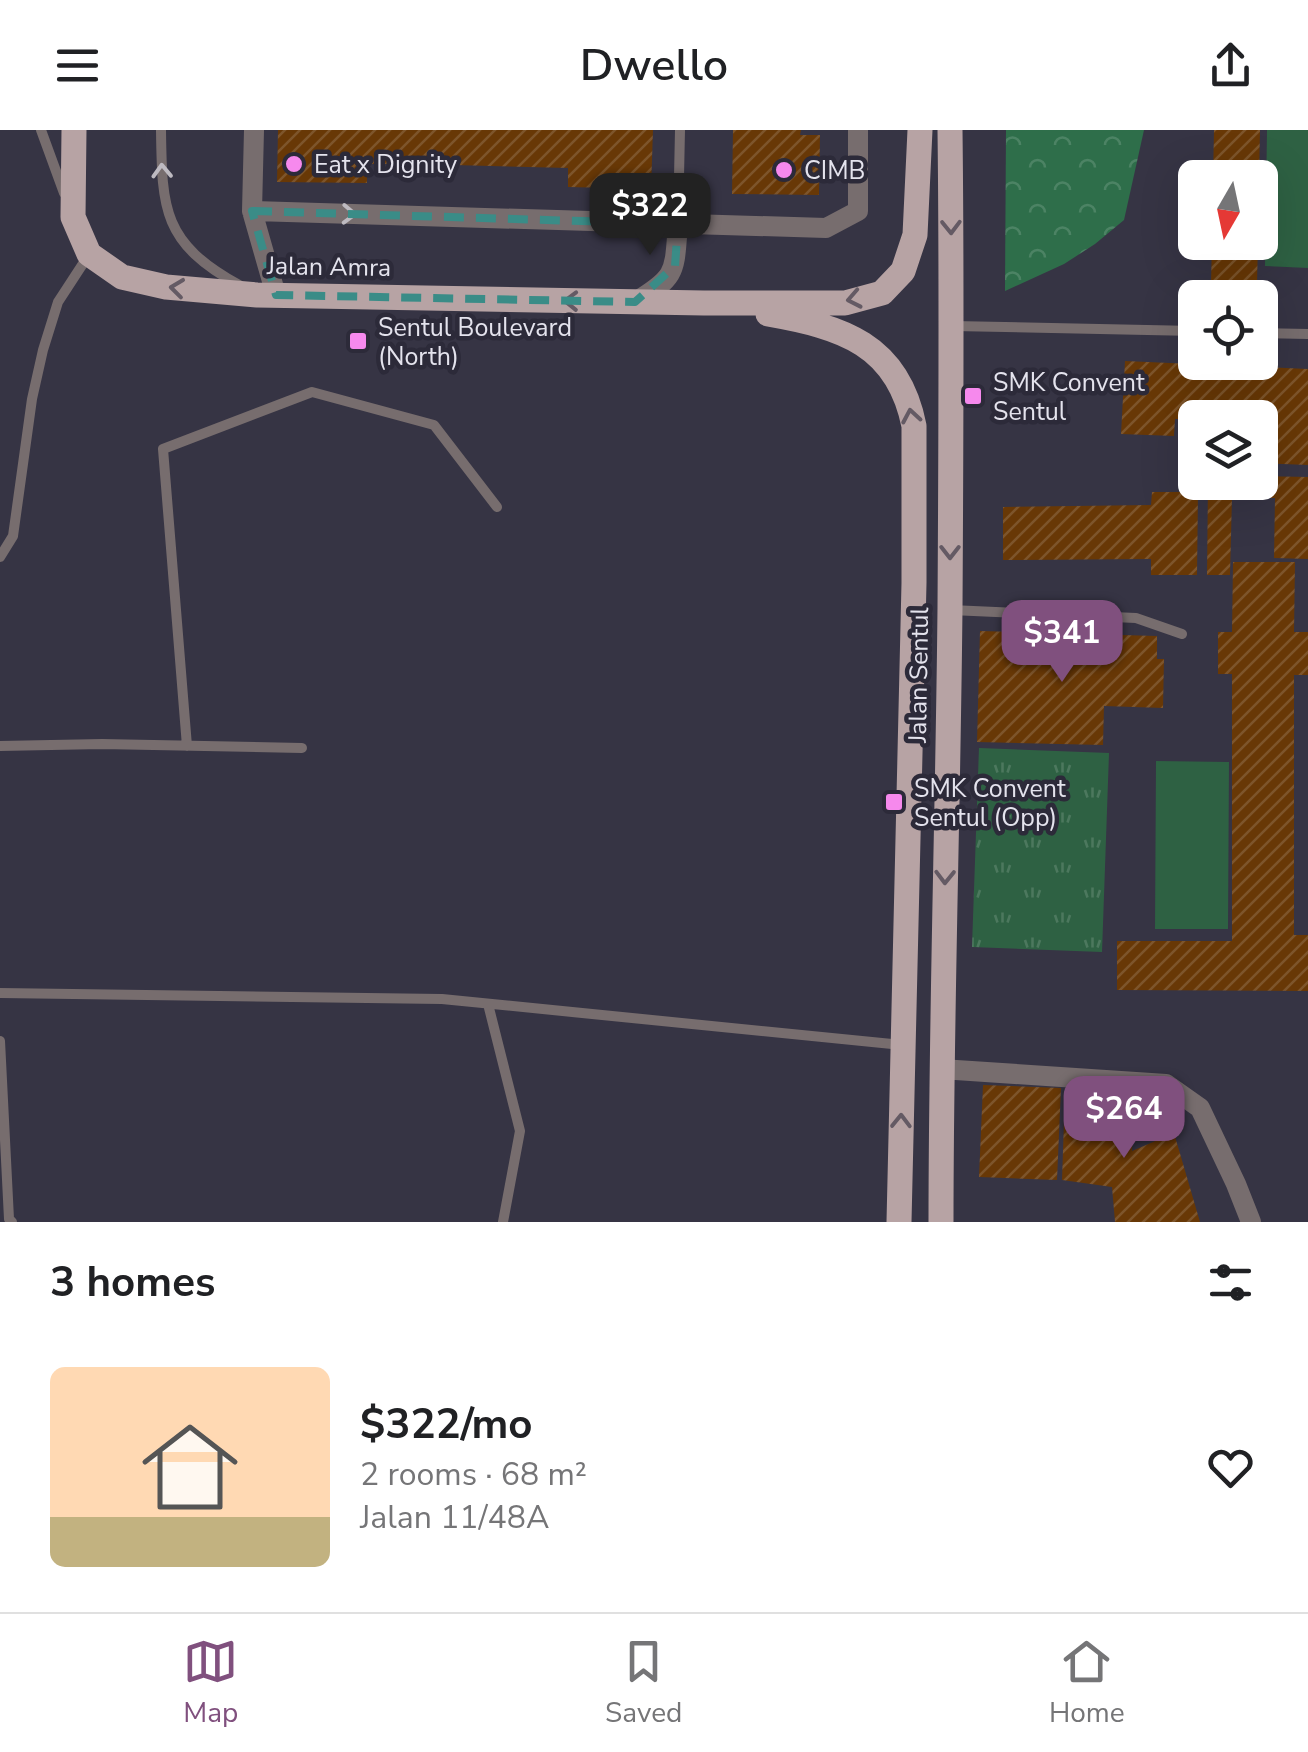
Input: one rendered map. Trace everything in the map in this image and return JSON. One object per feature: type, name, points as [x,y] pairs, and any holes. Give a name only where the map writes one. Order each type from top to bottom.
[{"type":"main road","points":[[74,130],[73,217],[90,254]]},
{"type":"main road","points":[[704,303],[845,303],[882,293],[903,271],[915,236],[920,130]]},
{"type":"main road","name":"Jalan Sentul","points":[[941,1222],[950,610],[950,130]]},
{"type":"main road","name":"Jalan Amra","points":[[90,254],[122,277],[166,287],[266,295],[704,303]]},
{"type":"main road","name":"Jalan Sentul","points":[[704,303],[790,318],[858,339],[898,378],[910,403],[914,426],[914,583],[899,1222]]},
{"type":"street","points":[[254,130],[252,212],[266,295]]},
{"type":"street","points":[[252,212],[826,228],[858,211],[858,130]]},
{"type":"street","points":[[635,302],[662,286],[675,266],[678,224]]},
{"type":"street","points":[[941,1068],[1166,1084],[1200,1108],[1251,1222]]},
{"type":"lane","points":[[41,130],[73,217]]},
{"type":"lane","points":[[161,130],[162,186],[169,219],[190,250],[210,269],[266,295]]},
{"type":"lane","points":[[678,224],[680,130]]},
{"type":"lane","points":[[0,558],[43,350],[58,302],[90,254]]},
{"type":"lane","points":[[952,326],[1178,331]]},
{"type":"lane","points":[[1278,333],[1308,334]]},
{"type":"lane","points":[[187,746],[163,449],[312,392],[434,424],[497,507]]},
{"type":"lane","points":[[950,610],[1136,618],[1182,634]]},
{"type":"lane","points":[[0,746],[302,748]]},
{"type":"lane","points":[[0,994],[442,999],[903,1045]]},
{"type":"lane","points":[[488,1004],[520,1131],[503,1222]]},
{"type":"lane","points":[[0,1041],[12,1222]]},
{"type":"highlighted area","points":[[252,211],[678,224],[675,266],[635,302],[276,295]]},
{"type":"green space","points":[[1006,130],[1144,130],[1124,220],[1064,264],[1005,291]]},
{"type":"green space","points":[[1267,130],[1308,130],[1308,268],[1265,266],[1265,260],[1278,260],[1278,160],[1267,160]]},
{"type":"green space","points":[[979,748],[1109,753],[1102,952],[972,947]]},
{"type":"green space","points":[[1156,761],[1229,762],[1228,929],[1155,929]]},
{"type":"building","points":[[278,130],[653,130],[651,189],[568,187],[568,168],[415,164],[367,164],[367,183],[277,182]]},
{"type":"building","points":[[733,130],[801,130],[800,135],[820,135],[819,195],[732,194]]},
{"type":"building","points":[[1214,130],[1260,130],[1259,160],[1213,160]]},
{"type":"building","points":[[1212,260],[1258,260],[1257,280],[1211,280]]},
{"type":"building","points":[[1125,361],[1178,363],[1178,380],[1278,380],[1278,368],[1308,369],[1308,465],[1278,464],[1278,400],[1178,400],[1174,436],[1121,434]]},
{"type":"building","points":[[1278,476],[1308,477],[1308,559],[1274,558]]},
{"type":"building","points":[[1152,492],[1178,492],[1178,500],[1198,500],[1197,575],[1151,575],[1151,559],[1003,560],[1003,507],[1151,505]]},
{"type":"building","points":[[1208,500],[1232,500],[1230,575],[1207,575]]},
{"type":"building","points":[[1233,562],[1295,562],[1294,632],[1308,632],[1308,675],[1294,675],[1294,935],[1308,935],[1308,991],[1117,990],[1117,941],[1232,941],[1232,674],[1218,674],[1218,632],[1232,632]]},
{"type":"building","points":[[980,631],[1157,636],[1157,659],[1164,659],[1163,708],[1104,706],[1103,745],[977,742]]},
{"type":"building","points":[[983,1085],[1061,1088],[1057,1180],[979,1177]]},
{"type":"building","points":[[1065,1091],[1134,1096],[1132,1151],[1174,1133],[1200,1222],[1115,1222],[1112,1187],[1062,1180]]},
{"type":"place","name":"Eat x Dignity","points":[[294,164]]},
{"type":"place","name":"CIMB","points":[[784,170]]},
{"type":"place","name":"Sentul Boulevard (North)","points":[[358,341]]},
{"type":"place","name":"SMK Convent Sentul","points":[[973,396]]},
{"type":"place","name":"SMK Convent Sentul (Opp)","points":[[894,802]]}]
